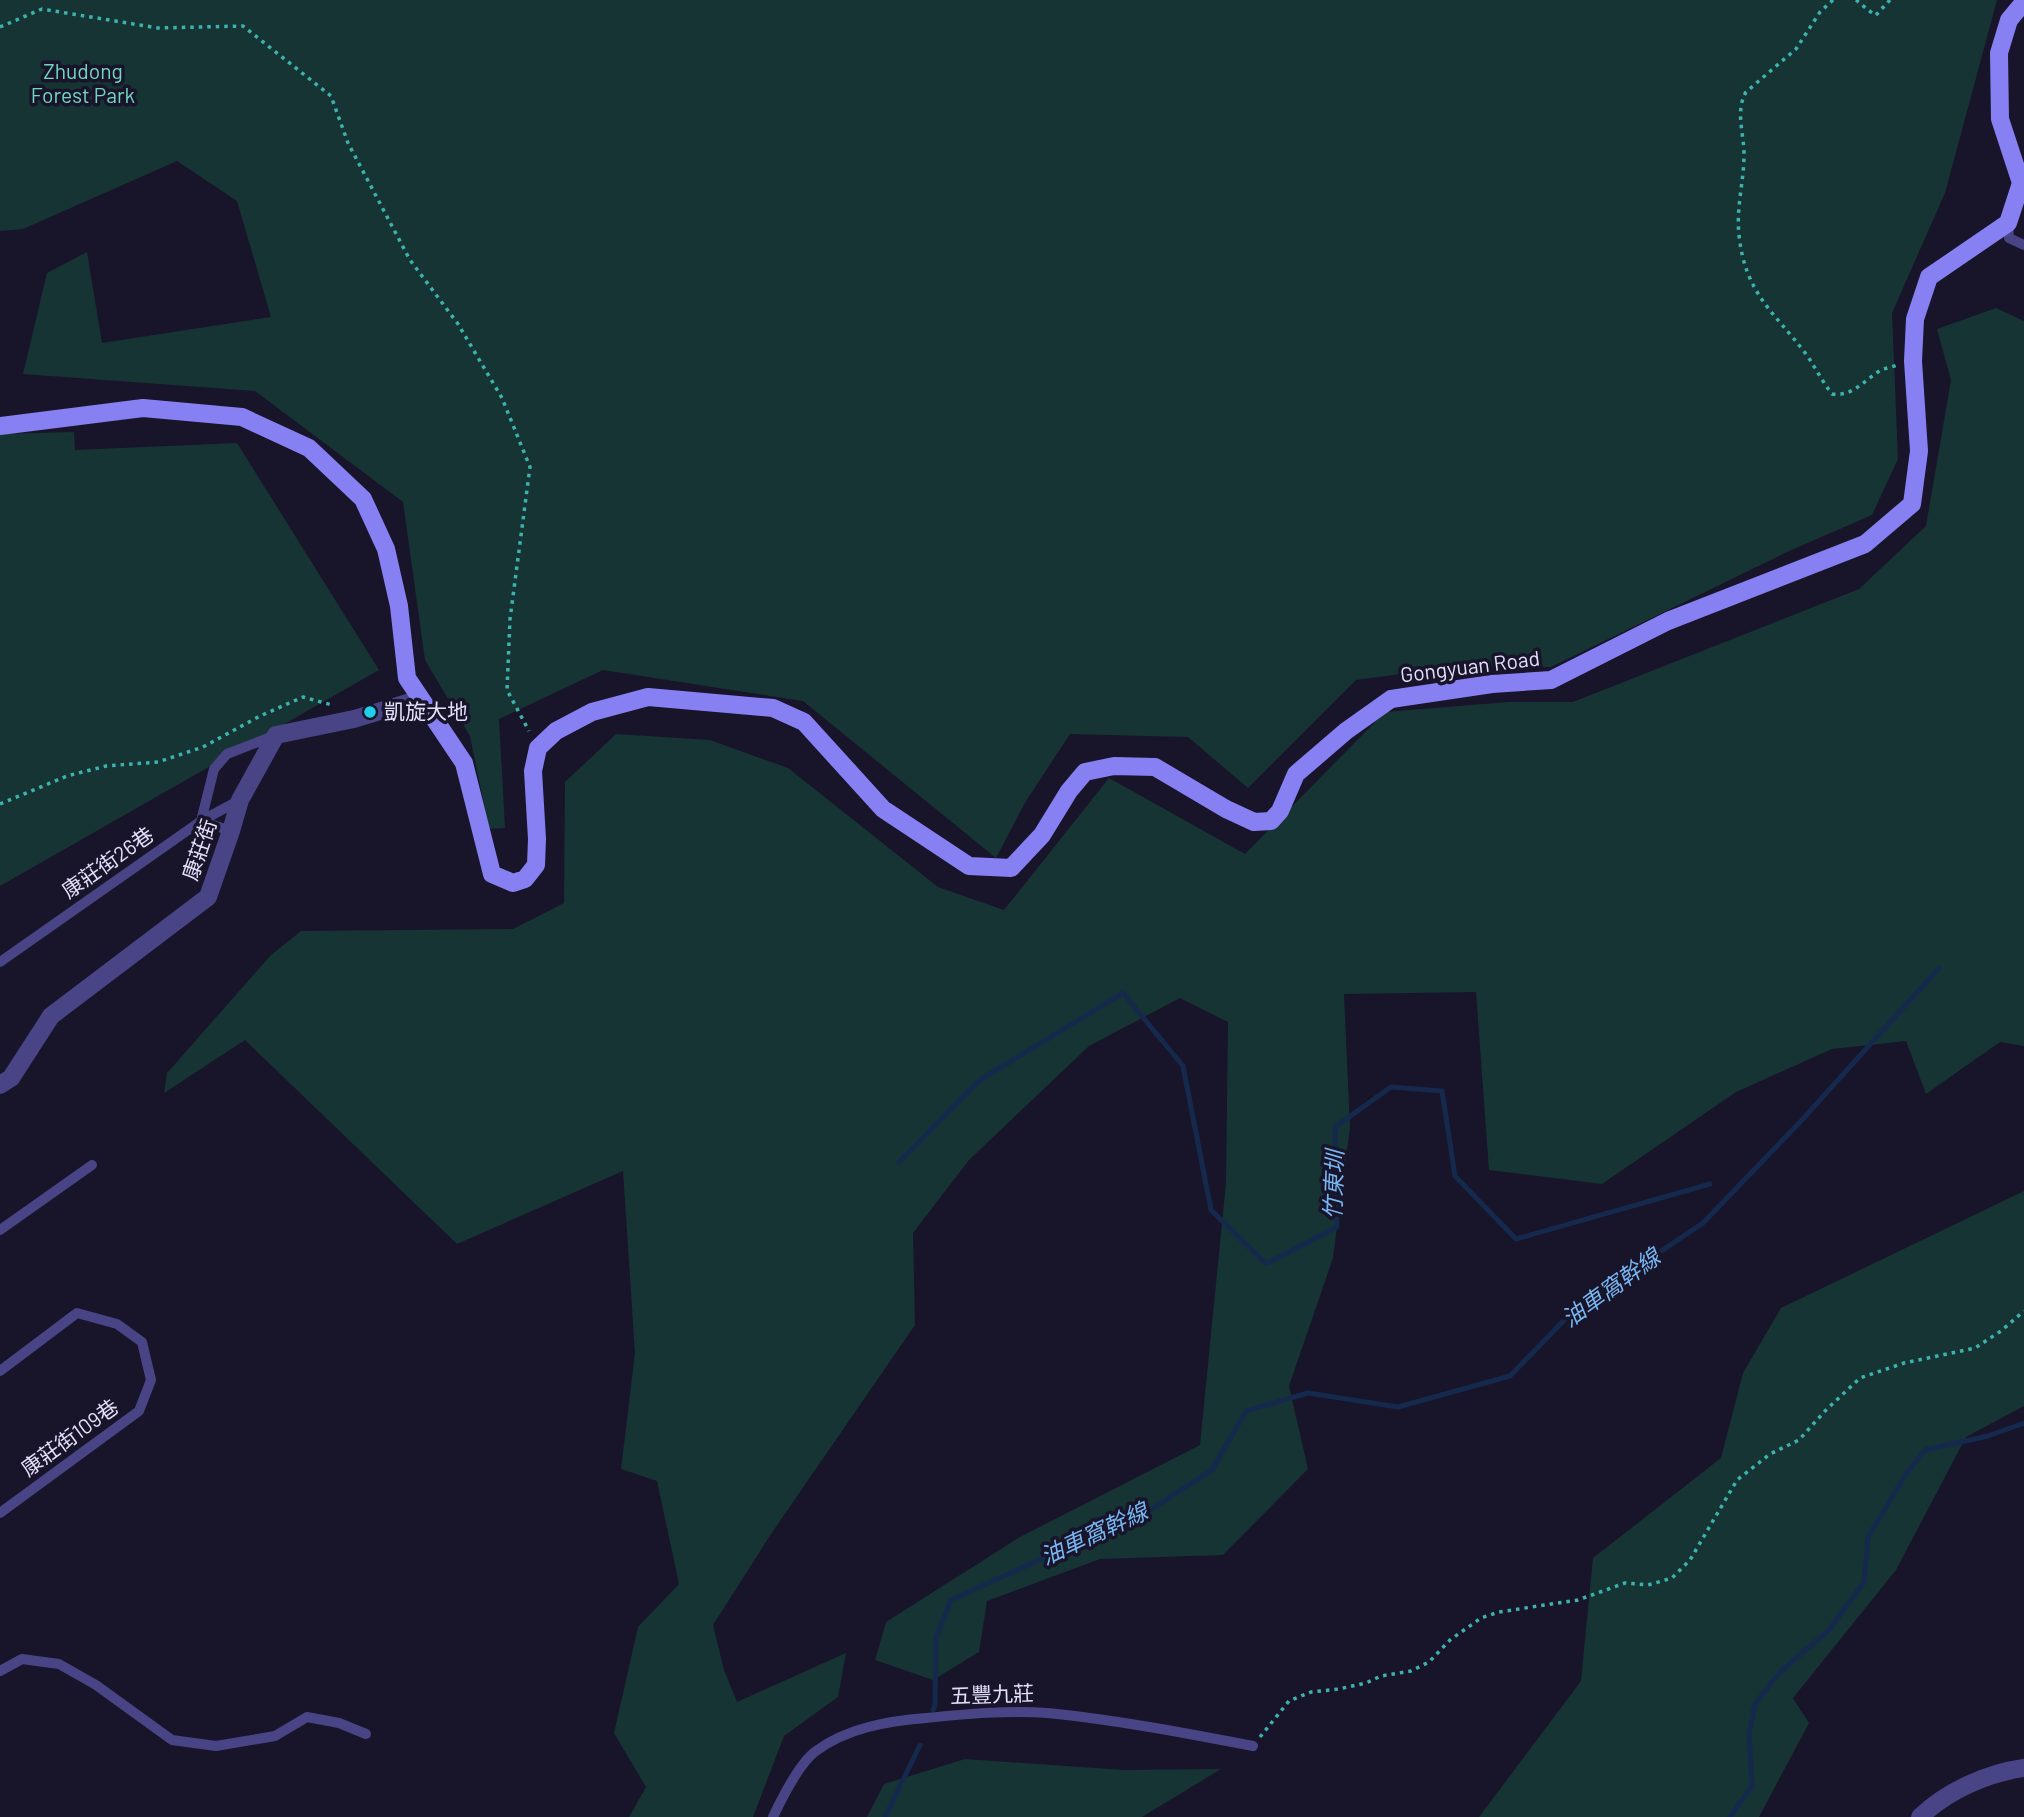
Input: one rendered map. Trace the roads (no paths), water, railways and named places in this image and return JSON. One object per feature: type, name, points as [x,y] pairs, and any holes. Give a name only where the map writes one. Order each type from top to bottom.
[{"type":"street","points":[[2008,223],[2021,183],[2000,119],[1999,53],[2009,20],[2024,2]]},
{"type":"street","name":"Gongyuan Road","points":[[420,699],[464,763],[492,874],[513,883],[525,879],[536,866],[533,771],[538,748],[556,731],[592,712],[648,697],[773,708],[804,722],[883,809],[969,866],[1011,868],[1042,835],[1069,791],[1085,772],[1114,766],[1155,767],[1235,814],[1254,822],[1271,821],[1280,811],[1296,774],[1346,731],[1391,699],[1492,684],[1551,680],[1668,621],[1865,544],[1912,504],[1919,451],[1913,361],[1915,319],[1929,277],[2008,223]]},
{"type":"street","points":[[0,426],[143,408],[242,417],[309,448],[363,499],[386,549],[399,606],[407,678],[420,699],[354,719],[276,736]]},
{"type":"street","name":"康莊街","points":[[0,1086],[11,1078],[51,1016],[208,897],[240,800],[276,736]]},
{"type":"street","points":[[1920,1817],[1934,1803],[1980,1780],[2008,1770],[2024,1768]]},
{"type":"lane","points":[[2008,223],[2008,238],[2024,245]]},
{"type":"lane","points":[[231,831],[201,821],[214,769],[226,754],[276,736]]},
{"type":"lane","name":"康莊街26巷","points":[[0,962],[201,821],[240,800]]},
{"type":"lane","points":[[0,1230],[92,1164]]},
{"type":"lane","name":"康莊街109巷","points":[[0,1371],[77,1313],[117,1324],[142,1342],[151,1380],[139,1411],[0,1513]]},
{"type":"lane","points":[[0,1671],[22,1659],[60,1664],[96,1685],[172,1740],[216,1746],[275,1736],[307,1717],[338,1723],[366,1734]]},
{"type":"lane","name":"五豐九莊","points":[[773,1817],[784,1793],[813,1752],[837,1737],[891,1721],[961,1714],[1046,1713],[1253,1746]]},
{"type":"waterway","name":"油車窩幹線","points":[[933,1710],[936,1638],[951,1600],[1150,1510],[1212,1470],[1246,1411],[1308,1393],[1398,1407],[1510,1376],[1575,1309],[1703,1223],[1801,1121],[1939,968]]},
{"type":"waterway","name":"竹東圳","points":[[899,1162],[980,1080],[1123,993],[1183,1066],[1211,1210],[1266,1264],[1337,1227],[1335,1127],[1391,1087],[1442,1091],[1455,1176],[1516,1239],[1710,1184]]},
{"type":"waterway","points":[[1730,1817],[1752,1786],[1749,1735],[1755,1704],[1780,1672],[1829,1630],[1864,1582],[1868,1537],[1906,1474],[1925,1450],[1988,1436],[2024,1423]]},
{"type":"waterway","name":"油車窩幹線","points":[[885,1817],[920,1745]]},
{"type":"place","name":"凱旋大地","points":[[370,712]]},
{"type":"park label","name":"Zhudong Forest Park","points":[[83,84]]}]
